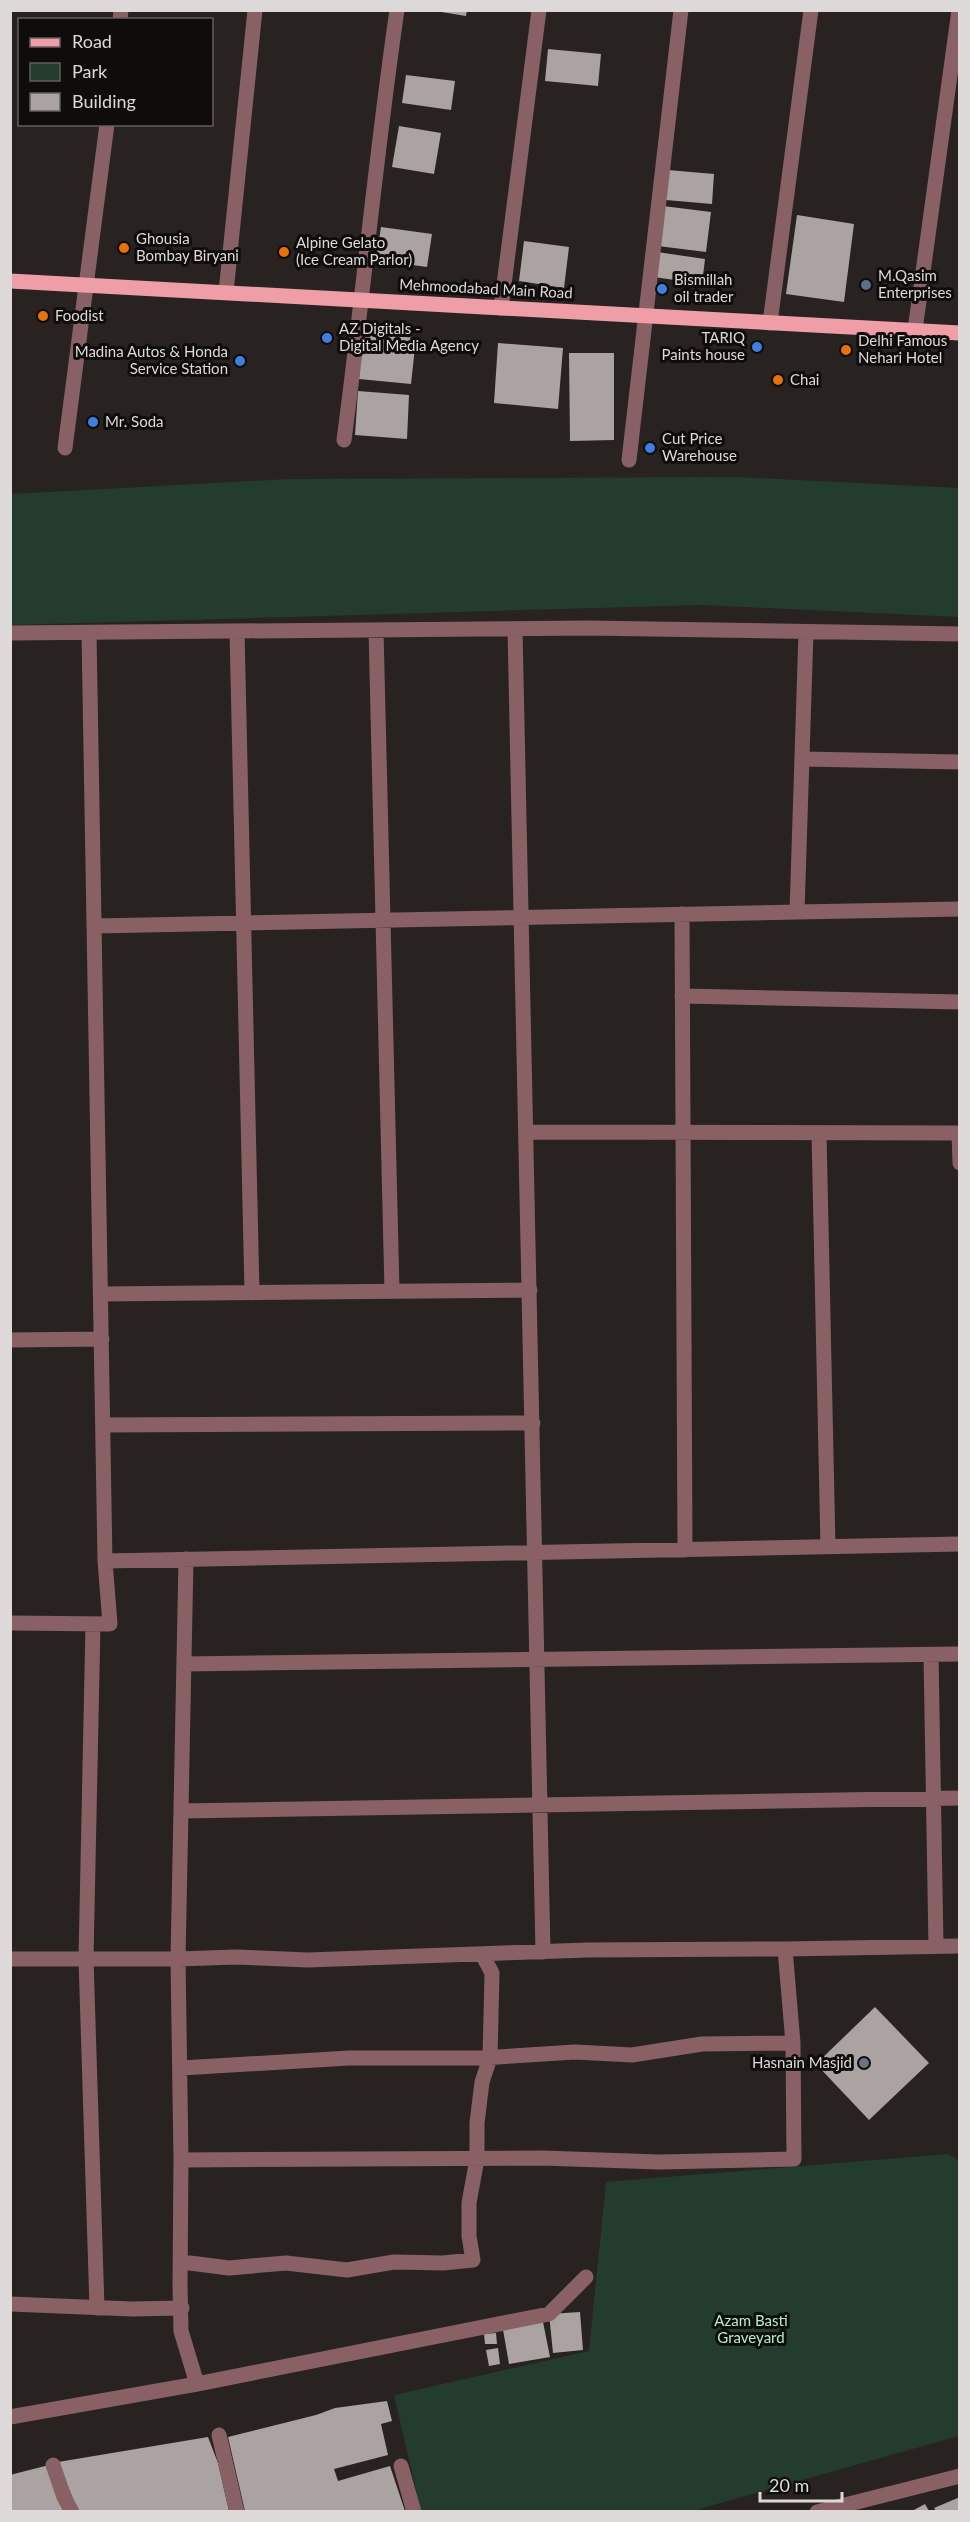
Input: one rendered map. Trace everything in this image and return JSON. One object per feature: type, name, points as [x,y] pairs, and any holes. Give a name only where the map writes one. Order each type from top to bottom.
[{"type":"main road","name":"Mehmoodabad Main Road","points":[[10,281],[960,333]]},
{"type":"street","points":[[226,292],[255,10]]},
{"type":"street","points":[[344,440],[363,300],[384,96],[397,10]]},
{"type":"street","points":[[501,308],[539,10]]},
{"type":"street","points":[[629,460],[681,10]]},
{"type":"street","points":[[770,323],[812,10]]},
{"type":"street","points":[[915,330],[959,10]]},
{"type":"street","points":[[65,448],[107,126]]},
{"type":"street","points":[[514,629],[543,1952]]},
{"type":"street","points":[[10,633],[514,629],[960,634]]},
{"type":"street","points":[[376,630],[392,1291]]},
{"type":"street","points":[[237,631],[252,1293]]},
{"type":"street","points":[[797,912],[806,632]]},
{"type":"street","points":[[10,1623],[110,1624],[105,1561],[89,633]]},
{"type":"street","points":[[802,759],[960,762]]},
{"type":"street","points":[[95,926],[960,909]]},
{"type":"street","points":[[682,914],[685,1550]]},
{"type":"street","points":[[682,996],[960,1002]]},
{"type":"street","points":[[526,1132],[959,1133],[960,1163]]},
{"type":"street","points":[[819,1133],[828,1547]]},
{"type":"street","points":[[101,1294],[530,1290]]},
{"type":"street","points":[[10,1340],[102,1339]]},
{"type":"street","points":[[103,1425],[533,1424]]},
{"type":"street","points":[[105,1561],[960,1544]]},
{"type":"street","points":[[186,1559],[178,1959],[182,2160],[181,2331],[197,2384]]},
{"type":"street","points":[[93,1624],[86,1959],[97,2308]]},
{"type":"street","points":[[184,1664],[960,1654]]},
{"type":"street","points":[[931,1655],[936,1946]]},
{"type":"street","points":[[181,1811],[960,1798]]},
{"type":"street","points":[[10,1959],[236,1957],[308,1960],[543,1952],[960,1946]]},
{"type":"street","points":[[182,2160],[542,2158],[659,2162],[794,2159],[793,2043],[785,1949]]},
{"type":"street","points":[[182,2262],[229,2268],[286,2263],[347,2270],[394,2262],[443,2263],[473,2260],[469,2203],[477,2159],[477,2124],[482,2082],[490,2058],[492,1973],[482,1954]]},
{"type":"street","points":[[181,2068],[350,2058],[490,2058],[575,2052],[632,2055],[702,2044],[793,2043]]},
{"type":"street","points":[[10,2417],[197,2384],[549,2314],[586,2277]]},
{"type":"street","points":[[10,2304],[97,2308],[182,2307]]},
{"type":"street","points":[[219,2435],[237,2511]]},
{"type":"street","points":[[53,2465],[64,2498],[72,2511]]},
{"type":"street","points":[[401,2466],[414,2511]]},
{"type":"street","points":[[817,2511],[856,2507],[960,2476]]},
{"type":"green space","points":[[738,477],[959,488],[959,617],[702,605],[11,625],[11,494],[289,479]]},
{"type":"green space","name":"Azam Basti Graveyard","points":[[949,2154],[959,2161],[959,2436],[692,2511],[421,2511],[394,2395],[589,2351],[606,2182]]},
{"type":"building","points":[[429,10],[467,10],[466,16]]},
{"type":"building","points":[[548,49],[601,54],[598,86],[545,81]]},
{"type":"building","points":[[406,75],[455,81],[451,110],[402,103]]},
{"type":"building","points":[[399,126],[441,133],[434,174],[392,167]]},
{"type":"building","points":[[668,170],[714,174],[712,204],[666,200]]},
{"type":"building","points":[[663,206],[711,212],[706,252],[658,246]]},
{"type":"building","points":[[797,215],[854,224],[844,302],[786,294]]},
{"type":"building","points":[[381,227],[432,234],[427,267],[376,260]]},
{"type":"building","points":[[524,241],[569,247],[564,288],[519,281]]},
{"type":"building","points":[[657,252],[705,259],[702,284],[654,277]]},
{"type":"building","points":[[363,333],[416,338],[411,384],[359,379]]},
{"type":"building","points":[[498,343],[563,348],[558,409],[494,403]]},
{"type":"building","points":[[569,353],[614,353],[614,440],[570,441]]},
{"type":"building","points":[[358,391],[409,395],[407,439],[355,435]]},
{"type":"building","points":[[875,2007],[929,2063],[869,2120],[816,2064]]},
{"type":"building","points":[[580,2312],[583,2350],[553,2353],[549,2314]]},
{"type":"building","points":[[542,2317],[550,2357],[509,2364],[502,2324]]},
{"type":"building","points":[[496,2333],[497,2344],[485,2344],[484,2334]]},
{"type":"building","points":[[498,2348],[500,2364],[489,2366],[486,2350]]},
{"type":"building","points":[[387,2401],[392,2421],[381,2424],[388,2455],[334,2469],[338,2481],[390,2466],[405,2511],[245,2511],[228,2437],[335,2408]]},
{"type":"building","points":[[208,2437],[218,2463],[229,2511],[78,2511],[58,2462]]},
{"type":"building","points":[[49,2465],[63,2511],[10,2511],[10,2475]]},
{"type":"building","points":[[960,2497],[960,2511],[936,2511],[934,2508]]},
{"type":"building","points":[[925,2504],[929,2511],[912,2511]]},
{"type":"place","name":"Ghousia Bombay Biryani","points":[[124,248]]},
{"type":"place","name":"Alpine Gelato (Ice Cream Parlor)","points":[[284,252]]},
{"type":"place","name":"M.Qasim Enterprises","points":[[866,285]]},
{"type":"place","name":"Bismillah oil trader","points":[[662,289]]},
{"type":"place","name":"Foodist","points":[[43,316]]},
{"type":"place","name":"AZ Digitals - Digital Media Agency","points":[[327,338]]},
{"type":"place","name":"TARIQ Paints house","points":[[757,347]]},
{"type":"place","name":"Delhi Famous Nehari Hotel","points":[[846,350]]},
{"type":"place","name":"Madina Autos & Honda Service Station","points":[[240,361]]},
{"type":"place","name":"Chai","points":[[778,380]]},
{"type":"place","name":"Mr. Soda","points":[[93,422]]},
{"type":"place","name":"Cut Price Warehouse","points":[[650,448]]},
{"type":"place","name":"Hasnain Masjid","points":[[864,2063]]}]
